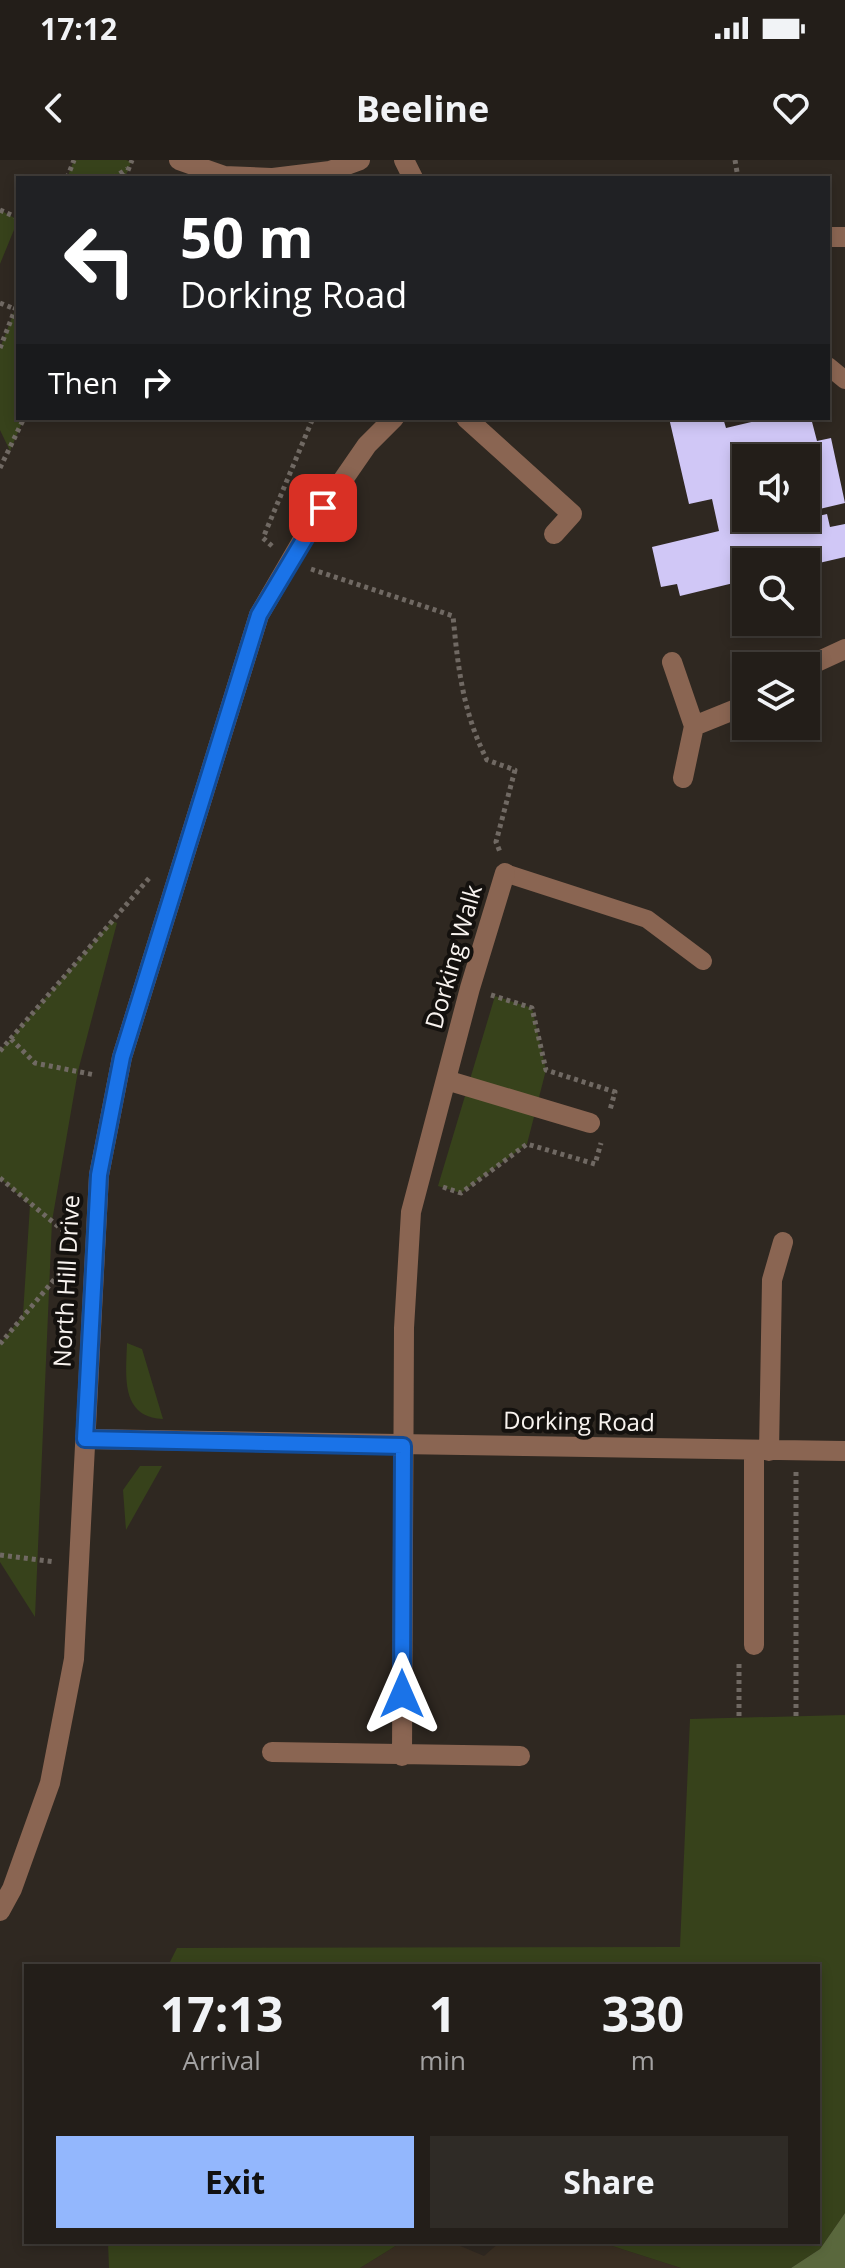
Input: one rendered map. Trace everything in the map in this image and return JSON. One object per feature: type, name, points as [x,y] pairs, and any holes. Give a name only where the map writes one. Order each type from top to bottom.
[{"type":"street","points":[[179,160],[224,176]]},
{"type":"street","points":[[289,176],[330,171],[360,160]]},
{"type":"street","name":"North Hill Drive","points":[[0,1911],[12,1889],[50,1783],[74,1659],[85,1439],[88,1248],[117,1080],[169,896],[259,615],[367,445],[392,420]]},
{"type":"street","points":[[468,420],[572,514],[554,534]]},
{"type":"street","points":[[820,661],[845,651]]},
{"type":"street","points":[[672,662],[694,726],[683,778]]},
{"type":"street","points":[[694,726],[732,711]]},
{"type":"street","name":"Dorking Walk","points":[[403,1446],[404,1328],[411,1212],[505,873]]},
{"type":"street","points":[[446,1080],[590,1123]]},
{"type":"street","points":[[754,1645],[772,1280],[783,1242]]},
{"type":"street","name":"Dorking Road","points":[[85,1439],[845,1451]]},
{"type":"street","points":[[402,1756],[403,1446]]},
{"type":"street","points":[[272,1752],[520,1756]]},
{"type":"lane","points":[[505,873],[647,919],[703,961]]},
{"type":"path","points":[[126,176],[132,160]]},
{"type":"path","points":[[116,176],[128,169]]},
{"type":"path","points":[[0,348],[16,308]]},
{"type":"path","points":[[0,468],[23,420]]},
{"type":"path","points":[[290,562],[263,538],[312,420]]},
{"type":"path","name":"Dorking Walk","points":[[290,562],[453,616],[459,683],[470,727],[487,760],[515,770],[496,842],[505,873]]},
{"type":"path","points":[[0,1051],[161,865]]},
{"type":"path","points":[[11,1039],[35,1063],[117,1080]]},
{"type":"path","points":[[0,1178],[88,1248],[0,1344]]},
{"type":"path","points":[[796,1451],[796,1716]]},
{"type":"path","points":[[0,1555],[80,1566]]},
{"type":"shaded area","points":[[399,2244],[456,2244],[484,2256],[498,2244],[606,2244],[681,2268],[360,2268]]},
{"type":"green space","points":[[74,160],[131,162],[126,176],[68,176]]},
{"type":"green space","points":[[0,210],[16,219],[16,225],[0,264]]},
{"type":"green space","points":[[16,307],[16,420],[23,420],[10,451],[0,430],[0,348]]},
{"type":"green space","points":[[112,921],[117,923],[78,1071],[52,1221],[35,1617],[0,1562],[0,1344],[23,1315],[30,1205],[0,1178],[0,1051]]},
{"type":"green space","points":[[495,996],[532,1008],[546,1070],[527,1144],[461,1193],[438,1186]]},
{"type":"green space","points":[[127,1343],[142,1349],[163,1419],[149,1417],[132,1403],[127,1381]]},
{"type":"green space","points":[[140,1466],[162,1466],[126,1530],[123,1490]]},
{"type":"green space","points":[[845,1715],[845,2213],[820,2249],[791,2268],[681,2268],[606,2244],[820,2244],[820,1964],[169,1964],[177,1948],[680,1947],[690,1719]]},
{"type":"green space","points":[[845,2213],[845,2268],[791,2268],[820,2249]]},
{"type":"green space","points":[[108,2244],[399,2244],[360,2268],[109,2268]]},
{"type":"building","points":[[669,420],[724,420],[726,428],[760,420],[812,420],[817,441],[831,438],[845,503],[820,509],[820,444],[732,444],[732,532],[820,532],[820,516],[827,514],[830,527],[845,524],[845,557],[820,563],[820,548],[732,548],[732,583],[680,596],[677,584],[661,587],[652,547],[719,531],[712,499],[689,504]]},
{"type":"route","points":[[323,508],[259,615],[169,896],[122,1057],[99,1175],[85,1439],[403,1446],[402,1694]]}]
